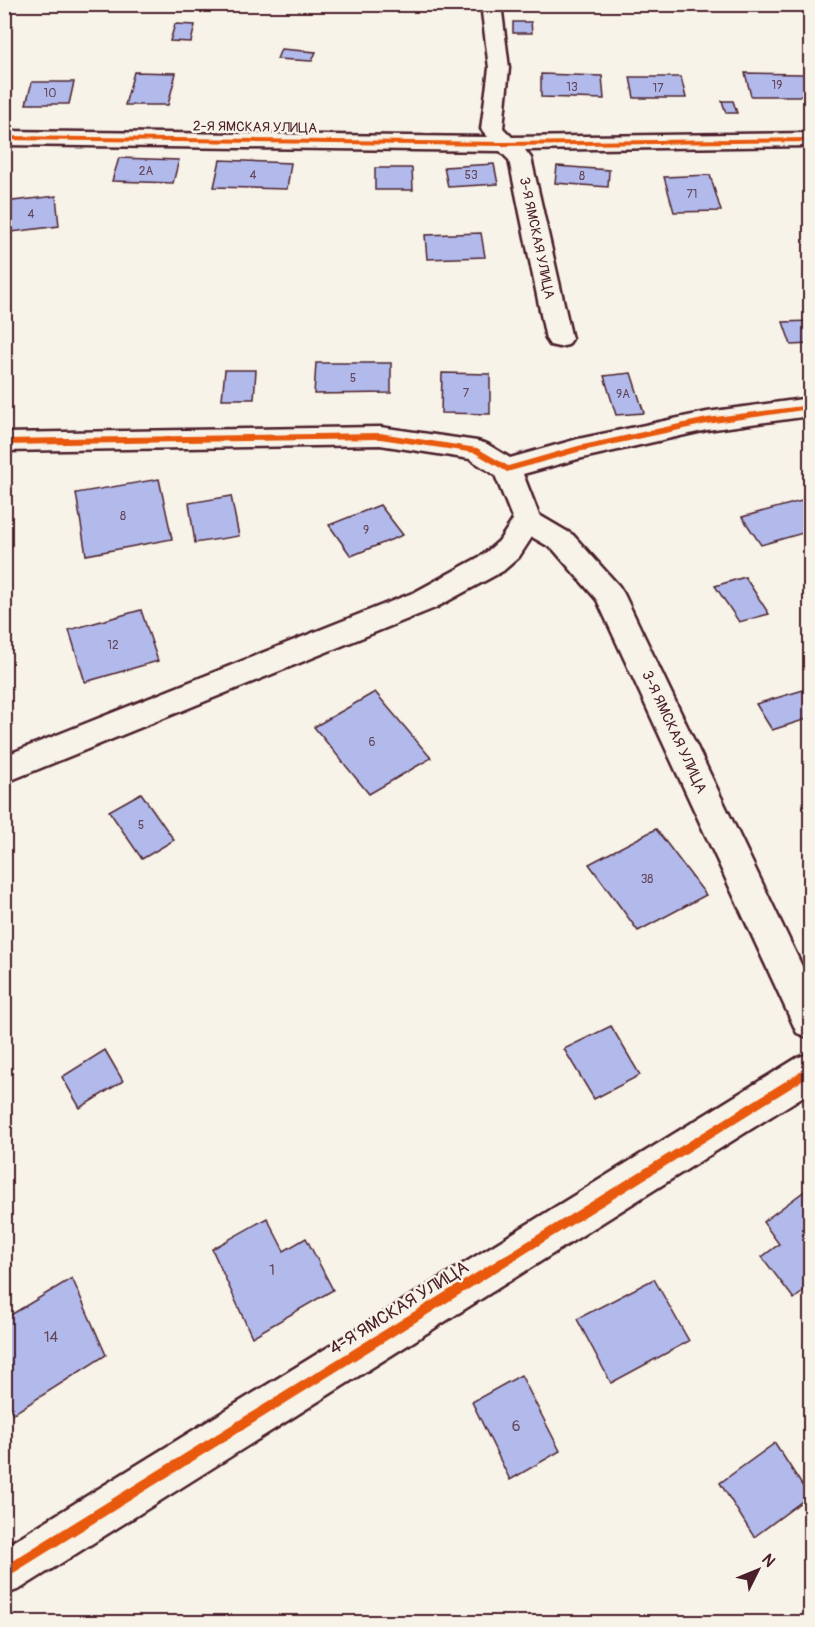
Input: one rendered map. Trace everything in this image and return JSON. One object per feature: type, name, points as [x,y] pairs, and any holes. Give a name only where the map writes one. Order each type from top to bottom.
[{"type":"street","name":"3-Я ЯМСКАЯ УЛИЦА","points":[[491,4],[499,68],[492,129],[520,158],[559,339]]},
{"type":"street","name":"2-Я ЯМСКАЯ УЛИЦА","points":[[4,138],[504,144],[810,140]]},
{"type":"street","points":[[507,469],[578,449],[707,421],[810,407]]},
{"type":"street","points":[[4,442],[380,436],[477,451],[507,469],[527,521],[509,549],[493,563],[425,600],[4,770]]},
{"type":"street","name":"3-Я ЯМСКАЯ УЛИЦА","points":[[527,521],[563,542],[609,594],[810,1021]]},
{"type":"street","name":"4-Я ЯМСКАЯ УЛИЦА","points":[[4,1573],[810,1071]]},
{"type":"building","points":[[513,22],[531,22],[532,33],[513,33]]},
{"type":"building","points":[[175,24],[195,25],[191,42],[170,41]]},
{"type":"building","points":[[281,49],[316,52],[312,61],[277,59]]},
{"type":"building","points":[[134,72],[176,73],[168,105],[125,105]]},
{"type":"building","points":[[745,73],[803,74],[809,96],[751,96]]},
{"type":"building","points":[[541,74],[602,76],[604,99],[541,97]]},
{"type":"building","points":[[630,77],[681,77],[686,98],[634,98]]},
{"type":"building","points":[[32,82],[74,82],[69,104],[26,104]]},
{"type":"building","points":[[722,101],[733,101],[737,113],[726,113]]},
{"type":"building","points":[[119,158],[179,160],[173,183],[112,181]]},
{"type":"building","points":[[220,160],[291,163],[287,189],[214,187]]},
{"type":"building","points":[[494,164],[498,184],[448,187],[444,167]]},
{"type":"building","points":[[557,166],[609,170],[608,187],[555,183]]},
{"type":"building","points":[[375,168],[412,168],[413,190],[375,190]]},
{"type":"building","points":[[710,175],[721,211],[674,212],[664,177]]},
{"type":"building","points":[[56,196],[59,226],[4,233],[4,202]]},
{"type":"building","points":[[481,233],[485,257],[427,259],[425,235]]},
{"type":"building","points":[[810,321],[810,344],[791,345],[783,322]]},
{"type":"building","points":[[316,363],[391,363],[391,393],[314,394]]},
{"type":"building","points":[[225,370],[256,370],[254,399],[222,399]]},
{"type":"building","points":[[442,373],[490,374],[490,414],[441,413]]},
{"type":"building","points":[[631,373],[644,413],[616,415],[604,376]]},
{"type":"building","points":[[159,479],[172,539],[86,555],[76,493]]},
{"type":"building","points":[[231,496],[239,536],[195,543],[189,503]]},
{"type":"building","points":[[801,501],[810,514],[810,531],[761,545],[742,517]]},
{"type":"building","points":[[380,505],[403,535],[351,556],[329,525]]},
{"type":"building","points":[[745,577],[769,614],[739,622],[715,586]]},
{"type":"building","points":[[141,610],[158,661],[85,682],[69,630]]},
{"type":"building","points":[[810,688],[810,718],[772,730],[756,704]]},
{"type":"building","points":[[375,692],[431,758],[369,794],[314,727]]},
{"type":"building","points":[[141,793],[174,840],[142,859],[109,811]]},
{"type":"building","points":[[656,829],[706,895],[638,931],[589,864]]},
{"type":"building","points":[[611,1026],[640,1075],[594,1099],[564,1049]]},
{"type":"building","points":[[105,1050],[123,1081],[80,1108],[62,1077]]},
{"type":"building","points":[[810,1187],[810,1286],[794,1299],[762,1257],[779,1244],[763,1222]]},
{"type":"building","points":[[267,1218],[284,1251],[306,1238],[333,1290],[252,1337],[212,1249]]},
{"type":"building","points":[[72,1278],[106,1355],[13,1414],[4,1394],[4,1319]]},
{"type":"building","points":[[654,1279],[689,1341],[611,1383],[577,1319]]},
{"type":"building","points":[[521,1375],[560,1451],[510,1480],[472,1402]]},
{"type":"building","points":[[775,1443],[809,1496],[754,1537],[720,1483]]},
{"type":"cycle path","points":[[4,138],[504,144],[810,140]]},
{"type":"cycle path","points":[[4,442],[380,436],[477,451],[507,469],[578,449],[707,421],[810,407]]},
{"type":"cycle path","points":[[4,1573],[810,1071]]}]
